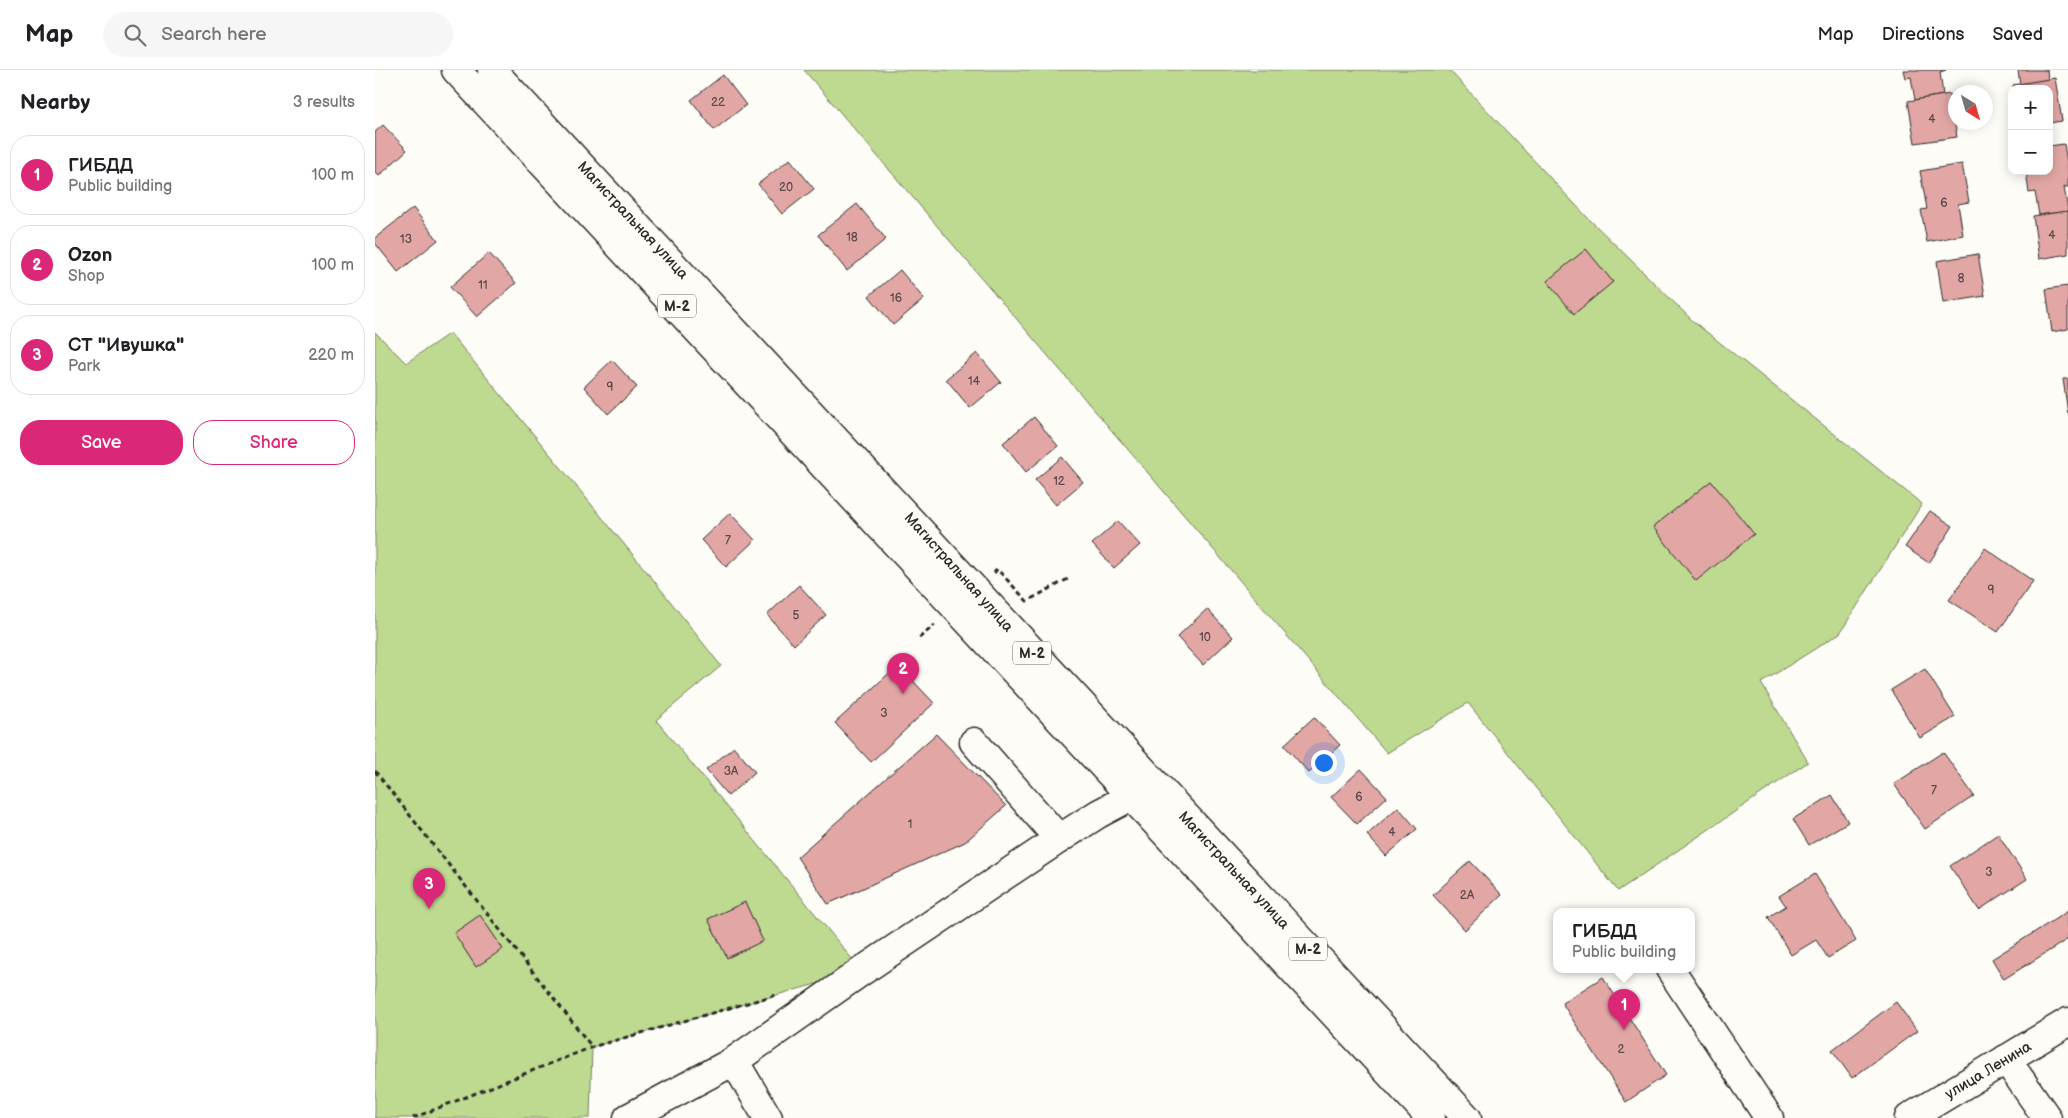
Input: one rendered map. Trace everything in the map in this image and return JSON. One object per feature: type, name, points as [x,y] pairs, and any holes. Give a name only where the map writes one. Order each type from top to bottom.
[{"type":"main road","name":"Магистральная улица","points":[[456,70],[897,543],[1130,797],[1431,1118]]},
{"type":"main road","name":"Магистральная улица","points":[[492,70],[917,525],[1149,779],[1467,1118]]},
{"type":"main road","points":[[974,742],[1059,839]]},
{"type":"main road","points":[[628,1118],[734,1060],[862,971],[1059,839],[1098,814],[1130,797]]},
{"type":"main road","points":[[1673,973],[1769,1118]]},
{"type":"main road","name":"улица Ленина","points":[[1909,1118],[2068,1022]]},
{"type":"main road","points":[[2006,1059],[2047,1118]]},
{"type":"main road","points":[[734,1060],[768,1118]]},
{"type":"path","points":[[375,772],[591,1047]]},
{"type":"path","points":[[413,1118],[591,1047],[787,992]]},
{"type":"green space","points":[[804,70],[1449,70],[1587,217],[1694,322],[1922,504],[1840,633],[1761,683],[1808,762],[1618,891],[1468,703],[1387,753]]},
{"type":"green space","points":[[375,332],[406,363],[450,333],[652,578],[721,666],[656,720],[862,971],[592,1047],[590,1118],[375,1118]]},
{"type":"building","points":[[1903,70],[1946,70],[1940,72],[1943,95],[1915,100],[1911,77],[1905,78]]},
{"type":"building","points":[[2018,70],[2047,70],[2048,80],[2020,84]]},
{"type":"building","points":[[723,75],[746,105],[714,130],[691,100]]},
{"type":"building","points":[[2055,78],[2062,121],[2053,122],[2053,85],[2013,85]]},
{"type":"building","points":[[1948,94],[1948,130],[1956,130],[1957,137],[1915,143],[1908,101]]},
{"type":"building","points":[[383,125],[407,150],[379,176],[375,172],[375,132]]},
{"type":"building","points":[[2064,144],[2068,169],[2068,187],[2064,187],[2068,211],[2039,215],[2035,192],[2029,193],[2027,175],[2053,175],[2053,145]]},
{"type":"building","points":[[790,159],[814,189],[782,214],[758,184]]},
{"type":"building","points":[[1962,164],[1969,202],[1958,204],[1963,235],[1927,242],[1921,210],[1927,209],[1920,171]]},
{"type":"building","points":[[857,204],[886,239],[847,271],[818,235]]},
{"type":"building","points":[[413,208],[438,240],[398,272],[375,243],[375,238]]},
{"type":"building","points":[[2068,211],[2068,254],[2039,259],[2033,216]]},
{"type":"building","points":[[1586,249],[1613,282],[1574,314],[1547,281]]},
{"type":"building","points":[[489,253],[516,283],[477,317],[450,287]]},
{"type":"building","points":[[1978,254],[1985,296],[1943,303],[1937,261]]},
{"type":"building","points":[[900,270],[924,299],[893,325],[869,296]]},
{"type":"building","points":[[2068,286],[2068,329],[2052,332],[2046,289]]},
{"type":"building","points":[[977,353],[1001,382],[970,408],[946,379]]},
{"type":"building","points":[[612,360],[637,387],[608,414],[584,387]]},
{"type":"building","points":[[2063,379],[2068,379],[2068,413]]},
{"type":"building","points":[[1034,417],[1058,446],[1026,472],[1003,443]]},
{"type":"building","points":[[1062,457],[1083,482],[1056,505],[1035,480]]},
{"type":"building","points":[[1711,481],[1754,534],[1696,581],[1653,527]]},
{"type":"building","points":[[1930,511],[1953,526],[1929,563],[1905,547]]},
{"type":"building","points":[[730,513],[755,540],[726,567],[701,540]]},
{"type":"building","points":[[1118,521],[1140,545],[1114,568],[1092,544]]},
{"type":"building","points":[[1985,548],[2033,581],[1998,632],[1949,600]]},
{"type":"building","points":[[799,585],[826,615],[794,645],[767,615]]},
{"type":"building","points":[[1207,609],[1233,637],[1203,665],[1177,637]]},
{"type":"building","points":[[898,665],[934,703],[871,762],[835,723]]},
{"type":"building","points":[[1925,669],[1955,717],[1920,738],[1891,690]]},
{"type":"building","points":[[1314,717],[1340,745],[1309,773],[1284,745]]},
{"type":"building","points":[[936,734],[1006,806],[965,842],[828,904],[797,857]]},
{"type":"building","points":[[734,747],[755,772],[728,796],[706,770]]},
{"type":"building","points":[[1943,752],[1974,796],[1925,829],[1894,784]]},
{"type":"building","points":[[1361,769],[1387,797],[1357,824],[1331,797]]},
{"type":"building","points":[[1832,795],[1848,822],[1809,845],[1793,819]]},
{"type":"building","points":[[1398,807],[1417,829],[1386,856],[1367,835]]},
{"type":"building","points":[[1998,834],[2027,879],[1979,910],[1950,866]]},
{"type":"building","points":[[1470,861],[1502,895],[1465,930],[1433,895]]},
{"type":"building","points":[[1815,874],[1856,941],[1828,958],[1816,940],[1791,955],[1768,917],[1786,906],[1779,896]]},
{"type":"building","points":[[745,902],[763,941],[727,958],[708,919]]},
{"type":"building","points":[[2068,911],[2068,939],[2004,979],[1992,959]]},
{"type":"building","points":[[480,915],[503,949],[476,967],[454,933]]},
{"type":"building","points":[[1603,977],[1666,1075],[1626,1102],[1562,1003]]},
{"type":"building","points":[[1896,1002],[1917,1031],[1852,1078],[1832,1050]]},
{"type":"place","name":"Ozon","points":[[903,694]]},
{"type":"place","name":"СТ \"Ивушка\"","points":[[429,909]]},
{"type":"place","name":"ГИБДД","points":[[1624,1030]]}]
